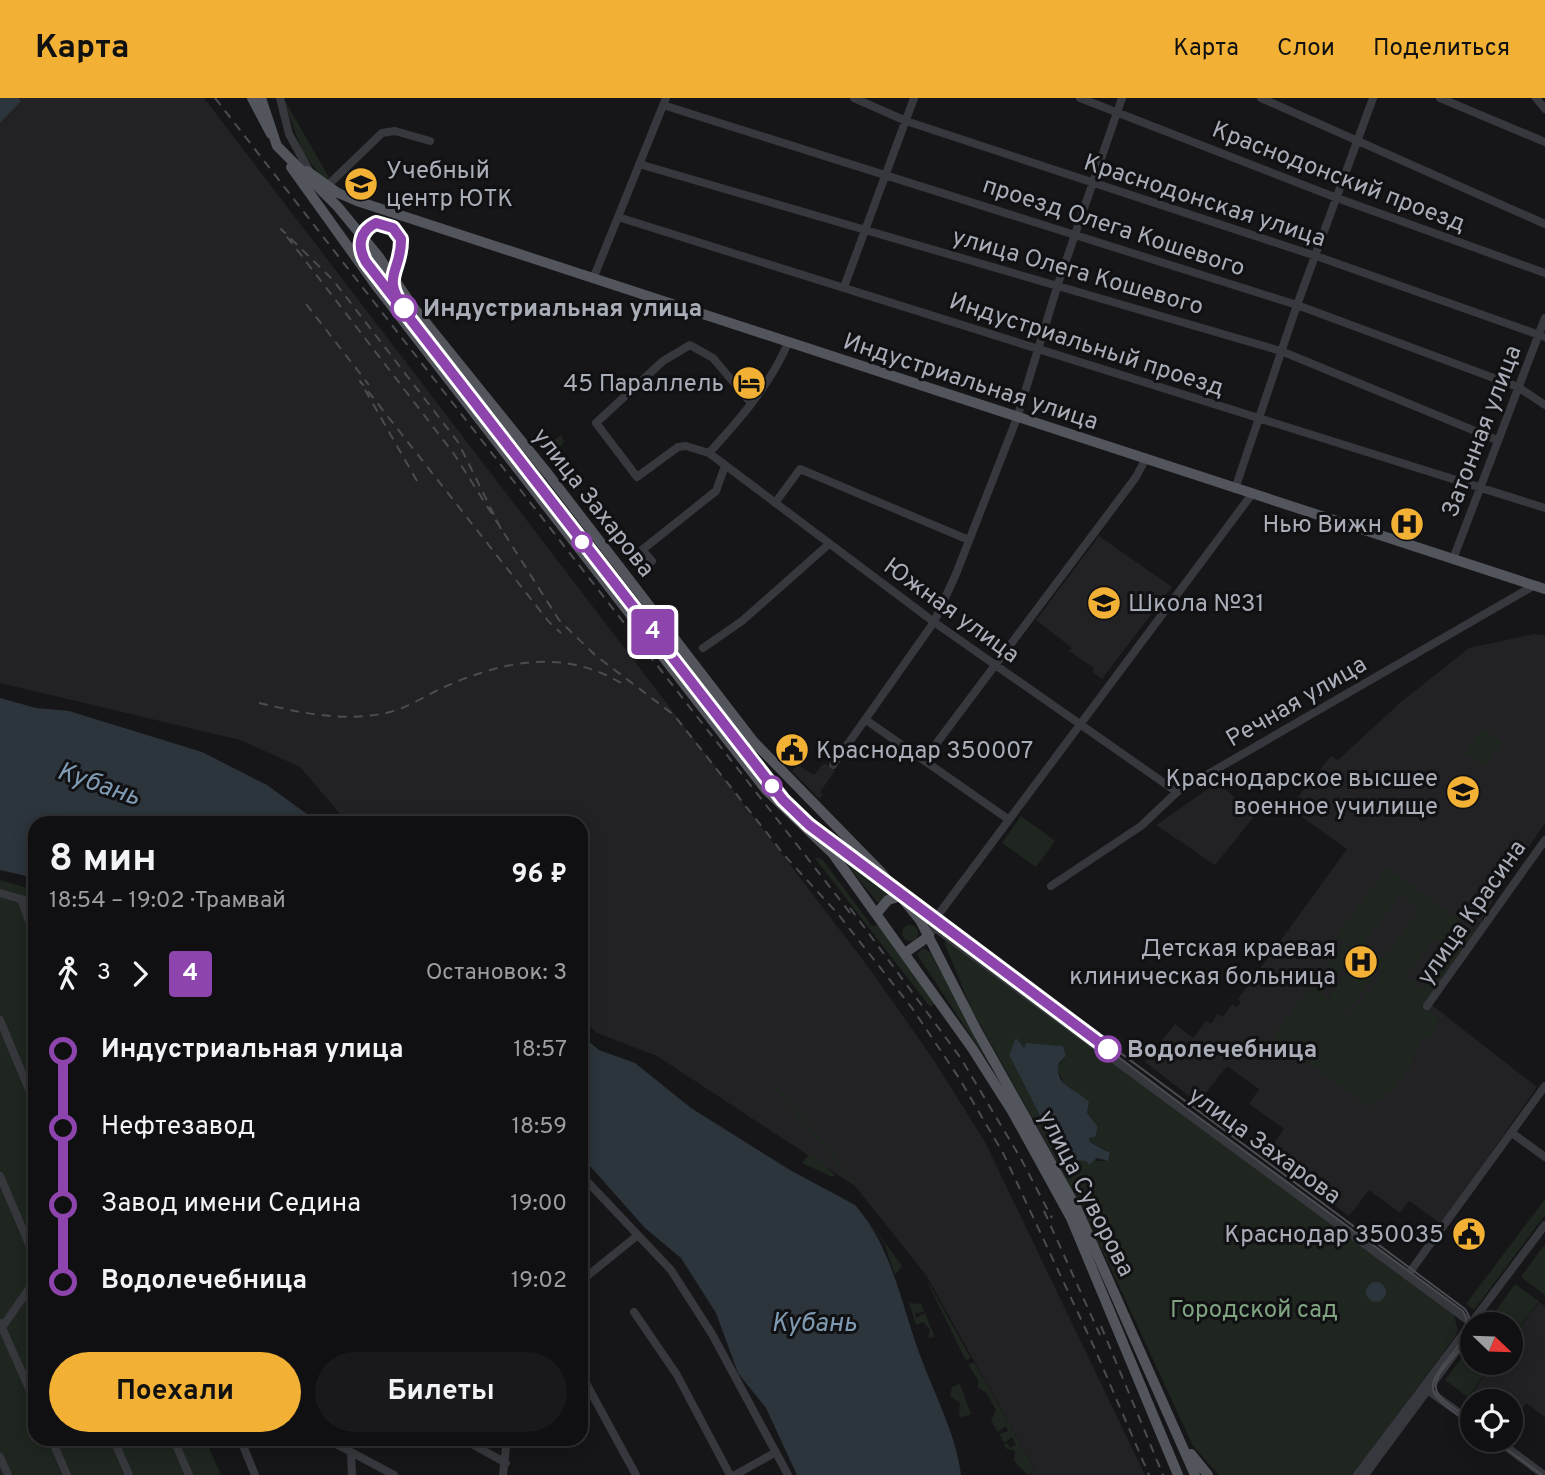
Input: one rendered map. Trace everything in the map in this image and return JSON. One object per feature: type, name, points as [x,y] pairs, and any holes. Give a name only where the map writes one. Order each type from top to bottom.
[{"type":"main road","name":"улица Захарова","points":[[252,98],[284,154],[325,216],[766,790],[833,854],[905,953]]},
{"type":"main road","name":"улица Захарова","points":[[261,98],[273,136]]},
{"type":"main road","name":"улица Захарова","points":[[284,154],[325,190],[358,230],[393,274],[414,308],[548,474],[754,742],[901,896],[931,932]]},
{"type":"main road","name":"Индустриальная улица","points":[[284,154],[311,174],[325,190],[356,201],[1540,587]]},
{"type":"main road","points":[[317,205],[325,190]]},
{"type":"main road","points":[[356,201],[348,209],[358,230]]},
{"type":"main road","points":[[325,216],[328,209],[338,207]]},
{"type":"main road","points":[[1540,587],[1545,577]]},
{"type":"main road","points":[[877,913],[888,900],[901,896]]},
{"type":"main road","points":[[905,953],[931,932]]},
{"type":"main road","name":"улица Суворова","points":[[931,932],[977,1031],[1077,1209],[1195,1475]]},
{"type":"main road","name":"улица Суворова","points":[[905,953],[972,1048],[1019,1122],[1072,1218],[1186,1475]]},
{"type":"main road","name":"улица Суворова","points":[[1136,1367],[1178,1475]]},
{"type":"main road","points":[[1172,1422],[1194,1460],[1209,1475]]},
{"type":"street","points":[[280,98],[289,134],[311,174]]},
{"type":"street","name":"Краснодонская улица","points":[[854,98],[906,121],[1315,256],[1542,335]]},
{"type":"street","points":[[844,287],[914,98]]},
{"type":"street","name":"Краснодонский проезд","points":[[1080,98],[1337,198],[1545,273]]},
{"type":"street","points":[[833,765],[934,622],[970,540],[1017,418],[1091,183],[1122,98]]},
{"type":"street","points":[[1261,98],[1545,225]]},
{"type":"street","points":[[1235,488],[1297,305],[1373,98]]},
{"type":"street","points":[[1440,98],[1545,142]]},
{"type":"street","points":[[1536,98],[1545,109]]},
{"type":"street","points":[[593,279],[664,102]]},
{"type":"street","name":"проезд Олега Кошевого","points":[[664,102],[1297,305],[1518,387],[1545,405]]},
{"type":"street","points":[[325,190],[383,134],[395,131],[430,141]]},
{"type":"street","name":"улица Олега Кошевого","points":[[639,164],[1281,351],[1497,440]]},
{"type":"street","name":"Индустриальный проезд","points":[[618,217],[1545,508]]},
{"type":"street","name":"Затонная улица","points":[[1453,559],[1518,387],[1542,335],[1545,318]]},
{"type":"street","points":[[751,403],[713,358],[690,345],[663,361],[596,423],[637,477],[678,447],[686,446],[709,453],[751,403],[778,368],[788,343]]},
{"type":"street","name":"Южная улица","points":[[709,453],[934,622],[1177,792]]},
{"type":"street","points":[[924,760],[1136,477],[1144,460]]},
{"type":"street","points":[[652,561],[642,550],[716,491],[725,466]]},
{"type":"street","points":[[775,503],[800,469],[970,540]]},
{"type":"street","points":[[931,932],[938,915],[1008,819],[1252,494]]},
{"type":"street","points":[[703,648],[742,621],[830,544]]},
{"type":"street","name":"Речная улица","points":[[1051,886],[1141,826],[1177,792],[1540,587]]},
{"type":"street","points":[[866,720],[1008,819]]},
{"type":"street","name":"улица Красина","points":[[1427,1006],[1545,840]]},
{"type":"street","points":[[0,893],[28,901]]},
{"type":"street","points":[[21,899],[28,918]]},
{"type":"street","name":"улица Захарова","points":[[931,932],[1460,1317]]},
{"type":"street","points":[[0,1020],[28,1087]]},
{"type":"street","points":[[1407,1276],[1545,1086]]},
{"type":"street","points":[[1512,1133],[1545,1157]]},
{"type":"street","points":[[0,1176],[28,1242]]},
{"type":"street","points":[[588,1182],[671,1270],[788,1475]]},
{"type":"street","points":[[1482,1312],[1545,1225]]},
{"type":"street","points":[[1483,1312],[1545,1230]]},
{"type":"street","points":[[588,1275],[638,1234]]},
{"type":"street","points":[[28,1290],[1,1327],[28,1387]]},
{"type":"street","points":[[634,1312],[677,1376],[732,1475],[776,1452]]},
{"type":"street","points":[[1365,1475],[1460,1342]]},
{"type":"street","points":[[588,1387],[636,1475]]},
{"type":"street","points":[[1426,1389],[1460,1413]]},
{"type":"street","points":[[1357,1475],[1426,1389]]},
{"type":"street","points":[[54,1446],[67,1475]]},
{"type":"street","points":[[116,1446],[129,1475]]},
{"type":"street","points":[[176,1446],[189,1475]]},
{"type":"street","points":[[243,1446],[256,1475]]},
{"type":"street","points":[[340,1446],[394,1475]]},
{"type":"street","points":[[475,1446],[506,1463]]},
{"type":"street","points":[[503,1475],[507,1446]]},
{"type":"street","points":[[351,1452],[352,1475]]},
{"type":"street","points":[[1514,1452],[1541,1471]]},
{"type":"street","points":[[0,1457],[8,1475]]},
{"type":"shaded area","points":[[0,98],[204,98],[869,968],[933,1059],[985,1142],[1145,1475],[1029,1475],[1034,1468],[926,1275],[855,1186],[657,1056],[597,1033],[588,1025],[588,816],[342,816],[300,767],[240,740],[0,683]]},
{"type":"shaded area","name":"Школа №31","points":[[1099,536],[1172,587],[1102,679],[1092,672],[1094,668],[1069,651],[1072,648],[1036,620]]},
{"type":"shaded area","name":"Детская краевая клиническая больница","points":[[1534,634],[1545,635],[1545,823],[1482,919],[1484,925],[1428,1002],[1537,1087],[1441,1224],[1409,1201],[1400,1213],[1369,1190],[1349,1216],[1266,1154],[1284,1129],[1249,1104],[1259,1089],[1227,1066],[1198,1103],[1145,1062],[1175,1024],[1193,1038],[1206,1021],[1211,1024],[1218,1014],[1223,1017],[1232,1004],[1237,1007],[1241,1002],[1238,999],[1347,849],[1289,808],[1331,756],[1338,760],[1402,701],[1469,648]]},
{"type":"shaded area","points":[[824,763],[835,771],[820,792],[823,795],[819,798],[792,771],[798,765],[814,775]]},
{"type":"shaded area","points":[[1217,783],[1256,814],[1215,865],[1156,825]]},
{"type":"shaded area","points":[[1539,1302],[1545,1306],[1545,1417],[1526,1403],[1523,1407],[1523,1389],[1475,1389],[1484,1376],[1523,1375],[1523,1324]]},
{"type":"green space","points":[[283,99],[330,179],[322,178],[303,153]]},
{"type":"green space","points":[[561,435],[564,442],[554,453],[551,450],[546,454],[542,449]]},
{"type":"green space","points":[[1483,728],[1502,742],[1484,767],[1465,753]]},
{"type":"green space","points":[[1021,816],[1055,841],[1036,867],[1002,843]]},
{"type":"green space","points":[[828,842],[867,870],[890,894],[878,903]]},
{"type":"green space","points":[[814,857],[823,860],[872,926],[881,925],[935,1003],[930,1007]]},
{"type":"green space","points":[[1387,868],[1477,933],[1425,1005],[1336,936]],"holes":[[[1401,894],[1420,910],[1383,959],[1363,943]],[[1434,939],[1453,952],[1423,990],[1406,976]]]},
{"type":"green space","points":[[0,880],[28,888],[28,1446],[208,1446],[221,1475],[0,1475]]},
{"type":"green space","points":[[910,925],[916,927],[916,939],[910,941],[904,939],[902,933],[904,927]]},
{"type":"green space","name":"Городской сад","points":[[948,941],[1454,1315],[1458,1331],[1454,1338],[1352,1475],[1219,1475],[1193,1446],[1107,1260],[1058,1164],[971,1008],[944,942]],"holes":[[[1016,1040],[1024,1048],[1034,1044],[1063,1046],[1066,1056],[1057,1068],[1065,1086],[1089,1102],[1087,1113],[1098,1127],[1096,1134],[1089,1138],[1090,1142],[1106,1150],[1110,1157],[1104,1161],[1062,1159],[1009,1055]]]},
{"type":"green space","points":[[1344,944],[1354,952],[1322,994],[1349,1016],[1383,974],[1439,1019],[1432,1035],[1420,1043],[1410,1068],[1394,1088],[1369,1107],[1273,1036]]},
{"type":"green space","points":[[923,948],[930,952],[996,1074],[917,954]]},
{"type":"green space","points":[[1355,964],[1373,978],[1346,1011],[1328,997]]},
{"type":"green space","points":[[775,1083],[854,1180],[852,1182],[775,1088]]},
{"type":"green space","points":[[810,1153],[835,1175],[832,1177],[802,1163]]},
{"type":"green space","points":[[1545,1199],[1545,1215],[1474,1310],[1466,1304]]},
{"type":"green space","points":[[866,1217],[902,1266],[895,1275],[885,1245]]},
{"type":"green space","points":[[1545,1244],[1545,1295],[1521,1277]]},
{"type":"green space","points":[[922,1271],[971,1358],[966,1361]]},
{"type":"green space","points":[[1515,1284],[1539,1301],[1523,1323],[1523,1312],[1495,1312]]},
{"type":"green space","points":[[909,1303],[921,1304],[924,1312],[915,1313],[916,1318],[925,1313],[935,1337],[928,1338],[930,1330],[923,1322],[916,1325]]},
{"type":"green space","points":[[1460,1360],[1460,1376],[1483,1376],[1474,1389],[1460,1391],[1445,1380]]},
{"type":"green space","points":[[974,1362],[1034,1468],[1028,1475],[1014,1461],[1015,1451],[1004,1445],[1007,1443],[1010,1448],[1016,1445],[1012,1437],[1004,1443],[999,1434],[1008,1431],[1006,1426],[998,1432],[991,1421],[996,1410],[986,1392],[978,1388],[978,1380],[968,1365]]},
{"type":"green space","points":[[960,1384],[971,1414],[962,1417],[959,1416],[960,1403],[950,1396],[952,1387]]},
{"type":"water","points":[[0,98],[18,98],[21,101],[0,123]]},
{"type":"water","name":"Кубань","points":[[0,698],[36,708],[69,711],[202,752],[267,785],[310,816],[28,816],[28,876],[0,870]]},
{"type":"water","points":[[1016,1038],[1024,1048],[1026,1043],[1063,1046],[1066,1056],[1059,1063],[1059,1077],[1089,1102],[1087,1113],[1098,1127],[1095,1137],[1089,1138],[1090,1142],[1110,1153],[1108,1161],[1097,1158],[1089,1165],[1086,1161],[1062,1159],[1009,1055]]},
{"type":"water","name":"Кубань","points":[[588,1041],[599,1050],[635,1063],[691,1108],[790,1170],[855,1205],[868,1222],[888,1260],[950,1432],[961,1475],[797,1475],[766,1408],[738,1373],[716,1313],[681,1258],[645,1228],[588,1164]]},
{"type":"water","points":[[1376,1282],[1383,1285],[1386,1292],[1383,1299],[1376,1302],[1369,1299],[1366,1292],[1369,1285]]},
{"type":"tram line","name":"4","points":[[404,308],[392,293],[391,285],[401,239],[393,228],[376,223],[364,232],[360,245],[366,262],[401,311],[783,800],[809,825],[1108,1049]]},
{"type":"tram line","points":[[1460,1412],[1443,1400],[1437,1392],[1436,1382],[1469,1333],[1470,1322],[1465,1309],[811,823],[785,798],[392,293],[400,246],[398,232],[383,223],[368,228],[362,238],[362,249],[378,282],[783,800],[809,825],[1193,1113],[1463,1311],[1466,1323],[1464,1335],[1435,1378],[1433,1388],[1444,1405],[1460,1416]]},
{"type":"tram line","points":[[1510,1452],[1542,1475]]},
{"type":"railway","points":[[215,98],[854,918]]},
{"type":"railway","points":[[501,529],[458,442],[333,280],[281,229],[454,454],[559,620],[595,655],[674,715],[785,856],[838,914],[912,1008],[959,1078],[1003,1153],[1094,1347],[1149,1475]]},
{"type":"railway","points":[[306,304],[369,385]]},
{"type":"railway","points":[[417,481],[360,381],[549,622],[561,633]]},
{"type":"railway","points":[[259,703],[322,715],[370,716],[400,709],[440,689],[485,672],[530,662],[576,665],[621,683]]},
{"type":"railway","points":[[850,908],[960,1057],[1020,1157],[1052,1218]]},
{"type":"railway","points":[[1044,1211],[1100,1335]]},
{"type":"railway","points":[[1101,1326],[1163,1475]]},
{"type":"place","name":"Учебный центр ЮТК","points":[[361,184]]},
{"type":"place","name":"Индустриальная улица","points":[[404,308]]},
{"type":"place","name":"45 Параллель","points":[[749,383]]},
{"type":"place","name":"Нью Вижн","points":[[1407,524]]},
{"type":"place","name":"Школа №31","points":[[1104,603]]},
{"type":"place","name":"Краснодар 350007","points":[[792,750]]},
{"type":"place","name":"Краснодарское высшее военное училище","points":[[1463,792]]},
{"type":"place","name":"Детская краевая клиническая больница","points":[[1361,962]]},
{"type":"place","name":"Водолечебница","points":[[1108,1049]]},
{"type":"place","name":"Краснодар 350035","points":[[1469,1234]]}]
